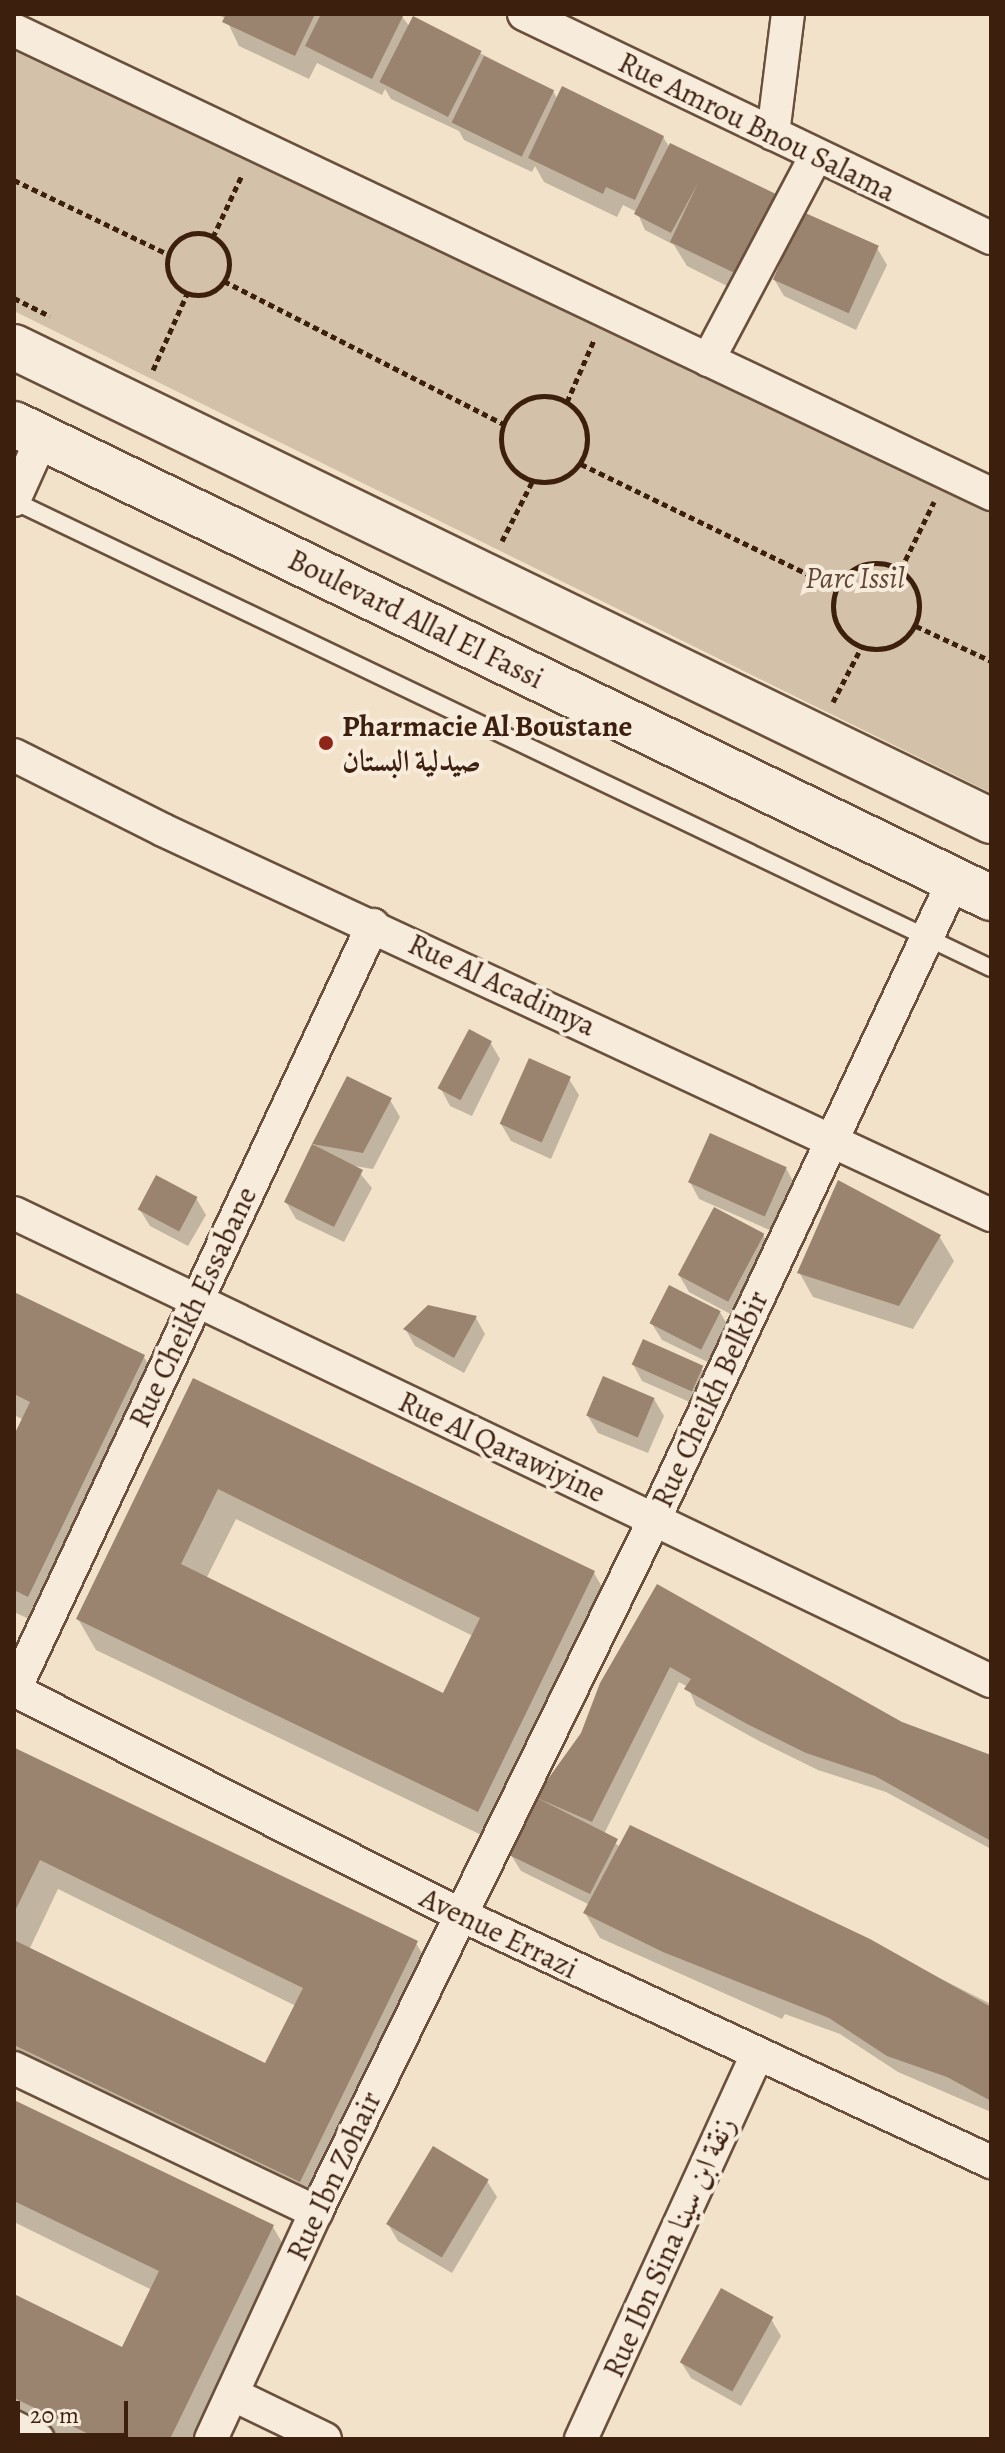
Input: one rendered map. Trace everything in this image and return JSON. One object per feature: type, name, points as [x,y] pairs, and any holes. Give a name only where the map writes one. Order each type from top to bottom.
[{"type":"main road","points":[[14,347],[991,821]]},
{"type":"main road","name":"Boulevard Allal El Fassi","points":[[28,431],[972,889]]},
{"type":"street","name":"Rue Amrou Bnou Salama","points":[[524,14],[991,238]]},
{"type":"street","points":[[773,134],[788,14]]},
{"type":"street","points":[[14,30],[991,494]]},
{"type":"street","points":[[708,360],[816,156]]},
{"type":"street","points":[[14,500],[28,431]]},
{"type":"street","name":"Rue Al Acadimya","points":[[14,755],[163,830],[832,1138],[991,1215]]},
{"type":"street","name":"Rue Cheikh Belkbir","points":[[461,1915],[654,1520],[927,938],[972,889]]},
{"type":"street","name":"Rue Cheikh Essabane","points":[[14,1691],[373,925]]},
{"type":"street","name":"Rue Al Qarawiyine","points":[[14,1213],[991,1681]]},
{"type":"street","name":"Avenue Errazi","points":[[14,1691],[461,1915],[991,2162]]},
{"type":"street","name":"Rue Ibn Zohair","points":[[211,2439],[234,2395],[316,2212],[461,1915]]},
{"type":"street","name":"Rue Ibn Sina زنقة ابن سينا","points":[[581,2439],[757,2054]]},
{"type":"street","points":[[14,2068],[316,2212]]},
{"type":"street","points":[[234,2395],[325,2439]]},
{"type":"street","points":[[14,2427],[38,2439]]},
{"type":"lane","points":[[14,500],[991,968]]},
{"type":"path","points":[[213,237],[256,145]]},
{"type":"path","points":[[14,180],[168,254]]},
{"type":"path","points":[[187,235],[213,237],[229,257],[224,281],[201,296],[187,294],[170,279],[168,254],[187,235]]},
{"type":"path","points":[[224,281],[503,424]]},
{"type":"path","points":[[148,380],[187,294]]},
{"type":"path","points":[[567,402],[607,311]]},
{"type":"path","points":[[553,396],[567,402],[588,430],[581,464],[550,483],[532,482],[505,459],[503,424],[523,401],[553,396]]},
{"type":"path","points":[[581,464],[836,588]]},
{"type":"path","points":[[901,569],[949,474]]},
{"type":"path","points":[[495,556],[532,482]]},
{"type":"path","points":[[864,564],[901,569],[915,585],[920,606],[916,626],[902,642],[882,650],[861,648],[835,624],[836,588],[847,573],[864,564]]},
{"type":"path","points":[[916,626],[991,661]]},
{"type":"path","points":[[825,717],[861,648]]},
{"type":"green space","name":"Parc Issil","points":[[14,49],[991,496],[991,793],[14,311]]},
{"type":"building","points":[[226,14],[315,14],[295,56],[222,22]]},
{"type":"building","points":[[321,14],[404,14],[372,79],[305,46]]},
{"type":"building","points":[[413,16],[482,51],[448,117],[379,82]]},
{"type":"building","points":[[484,56],[554,90],[522,157],[452,123]]},
{"type":"building","points":[[562,86],[664,136],[635,200],[606,187],[603,194],[528,158]]},
{"type":"building","points":[[670,143],[782,197],[743,277],[670,242],[698,183],[671,233],[634,214]]},
{"type":"building","points":[[803,212],[879,246],[849,313],[773,280]]},
{"type":"building","points":[[469,1029],[492,1041],[461,1100],[438,1088]]},
{"type":"building","points":[[529,1058],[571,1077],[542,1142],[500,1124]]},
{"type":"building","points":[[347,1076],[392,1098],[363,1153],[312,1144]]},
{"type":"building","points":[[710,1133],[787,1167],[765,1216],[688,1182]]},
{"type":"building","points":[[312,1144],[363,1170],[334,1227],[284,1202]]},
{"type":"building","points":[[156,1175],[197,1197],[179,1232],[138,1209]]},
{"type":"building","points":[[838,1180],[941,1235],[899,1306],[797,1273]]},
{"type":"building","points":[[714,1207],[764,1234],[728,1302],[678,1275]]},
{"type":"building","points":[[669,1285],[721,1311],[701,1350],[649,1323]]},
{"type":"building","points":[[14,1292],[145,1355],[28,1597],[14,1590],[14,1435],[30,1402],[14,1394]]},
{"type":"building","points":[[428,1305],[477,1316],[454,1358],[403,1329]]},
{"type":"building","points":[[643,1339],[703,1366],[692,1391],[632,1365]]},
{"type":"building","points":[[603,1376],[655,1398],[638,1437],[586,1416]]},
{"type":"building","points":[[193,1378],[595,1571],[478,1812],[76,1619]],"holes":[[[218,1489],[480,1618],[443,1693],[181,1564]]]},
{"type":"building","points":[[657,1584],[902,1722],[991,1755],[991,1841],[875,1776],[806,1753],[747,1724],[684,1689],[691,1679],[670,1667],[592,1822],[535,1797],[581,1733],[600,1683]]},
{"type":"building","points":[[15,1748],[418,1941],[300,2182],[14,2045],[14,1940],[265,2063],[303,1988],[40,1860],[14,1913]]},
{"type":"building","points":[[535,1797],[618,1839],[590,1894],[509,1855]]},
{"type":"building","points":[[630,1825],[870,1939],[991,2007],[991,2101],[947,2077],[887,2056],[829,2018],[663,1952],[583,1913]]},
{"type":"building","points":[[14,2100],[274,2225],[170,2439],[99,2439],[14,2398],[14,2294],[122,2347],[159,2271],[14,2201]]},
{"type":"building","points":[[433,2146],[489,2179],[442,2257],[386,2224]]},
{"type":"building","points":[[721,2288],[773,2317],[732,2391],[680,2362]]},
{"type":"place","name":"Pharmacie Al Boustane صيدلية البستان","points":[[326,743]]}]
